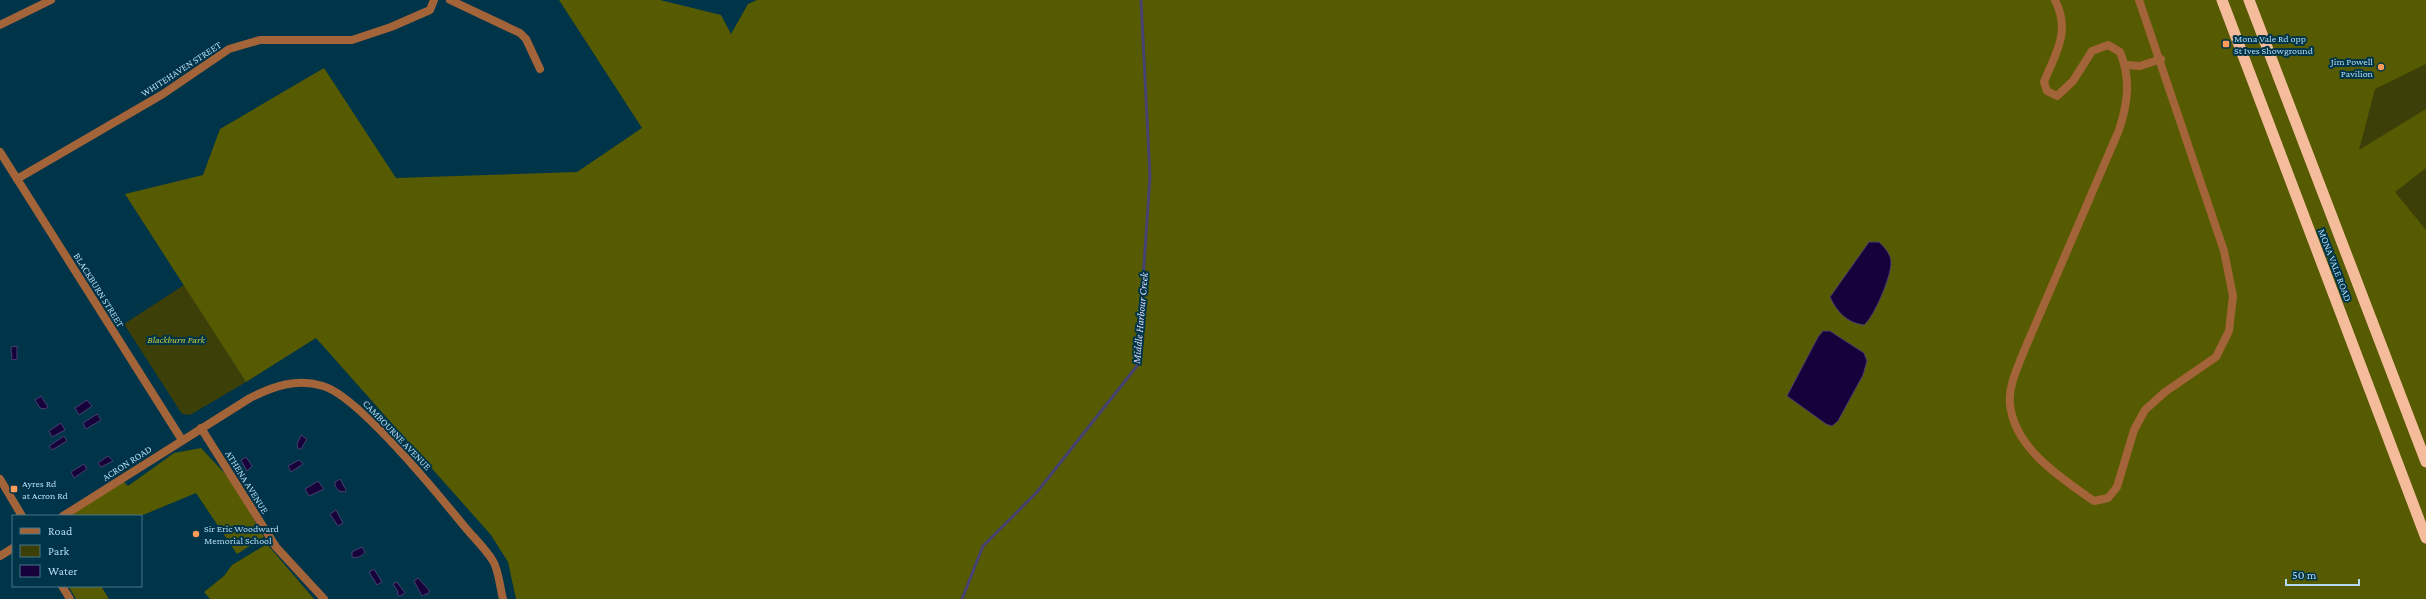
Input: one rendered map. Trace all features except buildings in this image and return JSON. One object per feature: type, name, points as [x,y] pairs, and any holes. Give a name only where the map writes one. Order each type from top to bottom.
[{"type":"highway","name":"MONA VALE ROAD","points":[[2222,0],[2426,538]]},
{"type":"highway","name":"MONA VALE ROAD","points":[[2249,0],[2426,462]]},
{"type":"street","points":[[0,25],[51,0]]},
{"type":"street","name":"WHITEHAVEN STREET","points":[[17,179],[163,94],[229,49],[260,40],[352,40],[391,27],[430,10],[434,0]]},
{"type":"street","points":[[450,0],[520,33],[526,39],[540,69]]},
{"type":"street","points":[[2055,0],[2062,13],[2063,32],[2044,82],[2047,91],[2057,96],[2064,91],[2092,51],[2108,45],[2120,52],[2126,65],[2127,106],[2119,130],[2024,350],[2014,378],[2010,404],[2018,432],[2039,458],[2065,481],[2094,501],[2108,498],[2117,487],[2134,430],[2145,410],[2165,392],[2216,357],[2229,331],[2233,296],[2224,251],[2161,60],[2139,0]]},
{"type":"street","points":[[2126,65],[2140,66],[2161,60]]},
{"type":"street","name":"BLACKBURN STREET","points":[[0,152],[182,440]]},
{"type":"street","name":"CAMBOURNE AVENUE","points":[[202,428],[269,388],[289,383],[307,383],[324,386],[352,403],[425,480],[494,562],[503,599]]},
{"type":"street","name":"ACRON ROAD","points":[[65,515],[202,428]]},
{"type":"street","name":"ATHENA AVENUE","points":[[202,428],[276,547],[324,599]]},
{"type":"street","points":[[0,479],[21,515]]},
{"type":"street","points":[[0,556],[12,549]]},
{"type":"street","points":[[63,587],[70,599]]},
{"type":"green space","points":[[2288,0],[2426,0],[2426,338]]},
{"type":"green space","name":"Blackburn Park","points":[[184,285],[246,382],[190,415],[182,414],[124,324]]},
{"type":"shaded area","points":[[559,0],[660,0],[721,15],[731,34],[748,4],[757,0],[2426,0],[2426,64],[2375,89],[2359,150],[2426,109],[2426,168],[2395,192],[2426,230],[2426,599],[516,599],[508,562],[491,535],[316,338],[246,382],[125,194],[203,175],[220,129],[324,68],[396,178],[577,172],[642,128]]},
{"type":"shaded area","points":[[201,448],[230,479],[264,537],[237,554],[196,493],[143,515],[70,515],[124,482],[128,486],[174,453]]},
{"type":"shaded area","points":[[267,544],[314,599],[210,599],[204,592],[224,576],[232,565]]},
{"type":"shaded area","points":[[69,587],[102,587],[109,599],[76,599]]},
{"type":"water","points":[[1869,242],[1879,242],[1889,254],[1891,263],[1881,296],[1868,321],[1864,325],[1852,322],[1843,316],[1830,297]]},
{"type":"water","points":[[1823,331],[1830,331],[1864,353],[1867,361],[1863,375],[1838,421],[1832,426],[1826,424],[1787,396],[1818,337]]},
{"type":"water","points":[[17,346],[17,359],[12,360],[11,347]]},
{"type":"water","points":[[41,396],[48,407],[45,409],[40,408],[35,400]]},
{"type":"water","points":[[87,400],[92,406],[79,415],[75,408]]},
{"type":"water","points":[[97,414],[101,420],[86,429],[83,423]]},
{"type":"water","points":[[61,423],[65,430],[52,437],[49,431]]},
{"type":"water","points":[[301,435],[307,439],[301,449],[298,449],[297,444]]},
{"type":"water","points":[[64,436],[67,441],[52,450],[49,446]]},
{"type":"water","points":[[108,456],[113,461],[101,467],[98,463]]},
{"type":"water","points":[[246,457],[252,466],[247,471],[241,460]]},
{"type":"water","points":[[299,460],[303,464],[291,472],[288,466]]},
{"type":"water","points":[[84,464],[87,469],[74,478],[71,472]]},
{"type":"water","points":[[340,479],[346,490],[345,492],[339,491],[335,486],[335,482]]},
{"type":"water","points":[[318,481],[324,489],[309,496],[305,489]]},
{"type":"water","points":[[336,510],[343,523],[338,526],[330,514]]},
{"type":"water","points":[[362,547],[365,552],[361,556],[354,558],[352,557],[352,552]]},
{"type":"water","points":[[374,569],[382,582],[377,585],[369,572]]},
{"type":"water","points":[[418,578],[429,590],[429,593],[422,596],[414,581]]},
{"type":"water","points":[[397,582],[405,593],[400,596],[397,594],[398,592],[393,584]]},
{"type":"waterway","name":"Middle Harbour Creek","points":[[962,599],[983,546],[1037,492],[1137,366],[1150,177],[1141,0]]},
{"type":"place","name":"Mona Vale Rd opp St Ives Showground","points":[[2226,44]]},
{"type":"place","name":"Jim Powell Pavilion","points":[[2381,67]]},
{"type":"place","name":"Ayres Rd at Acron Rd","points":[[14,489]]},
{"type":"place","name":"Sir Eric Woodward Memorial School","points":[[196,534]]}]
